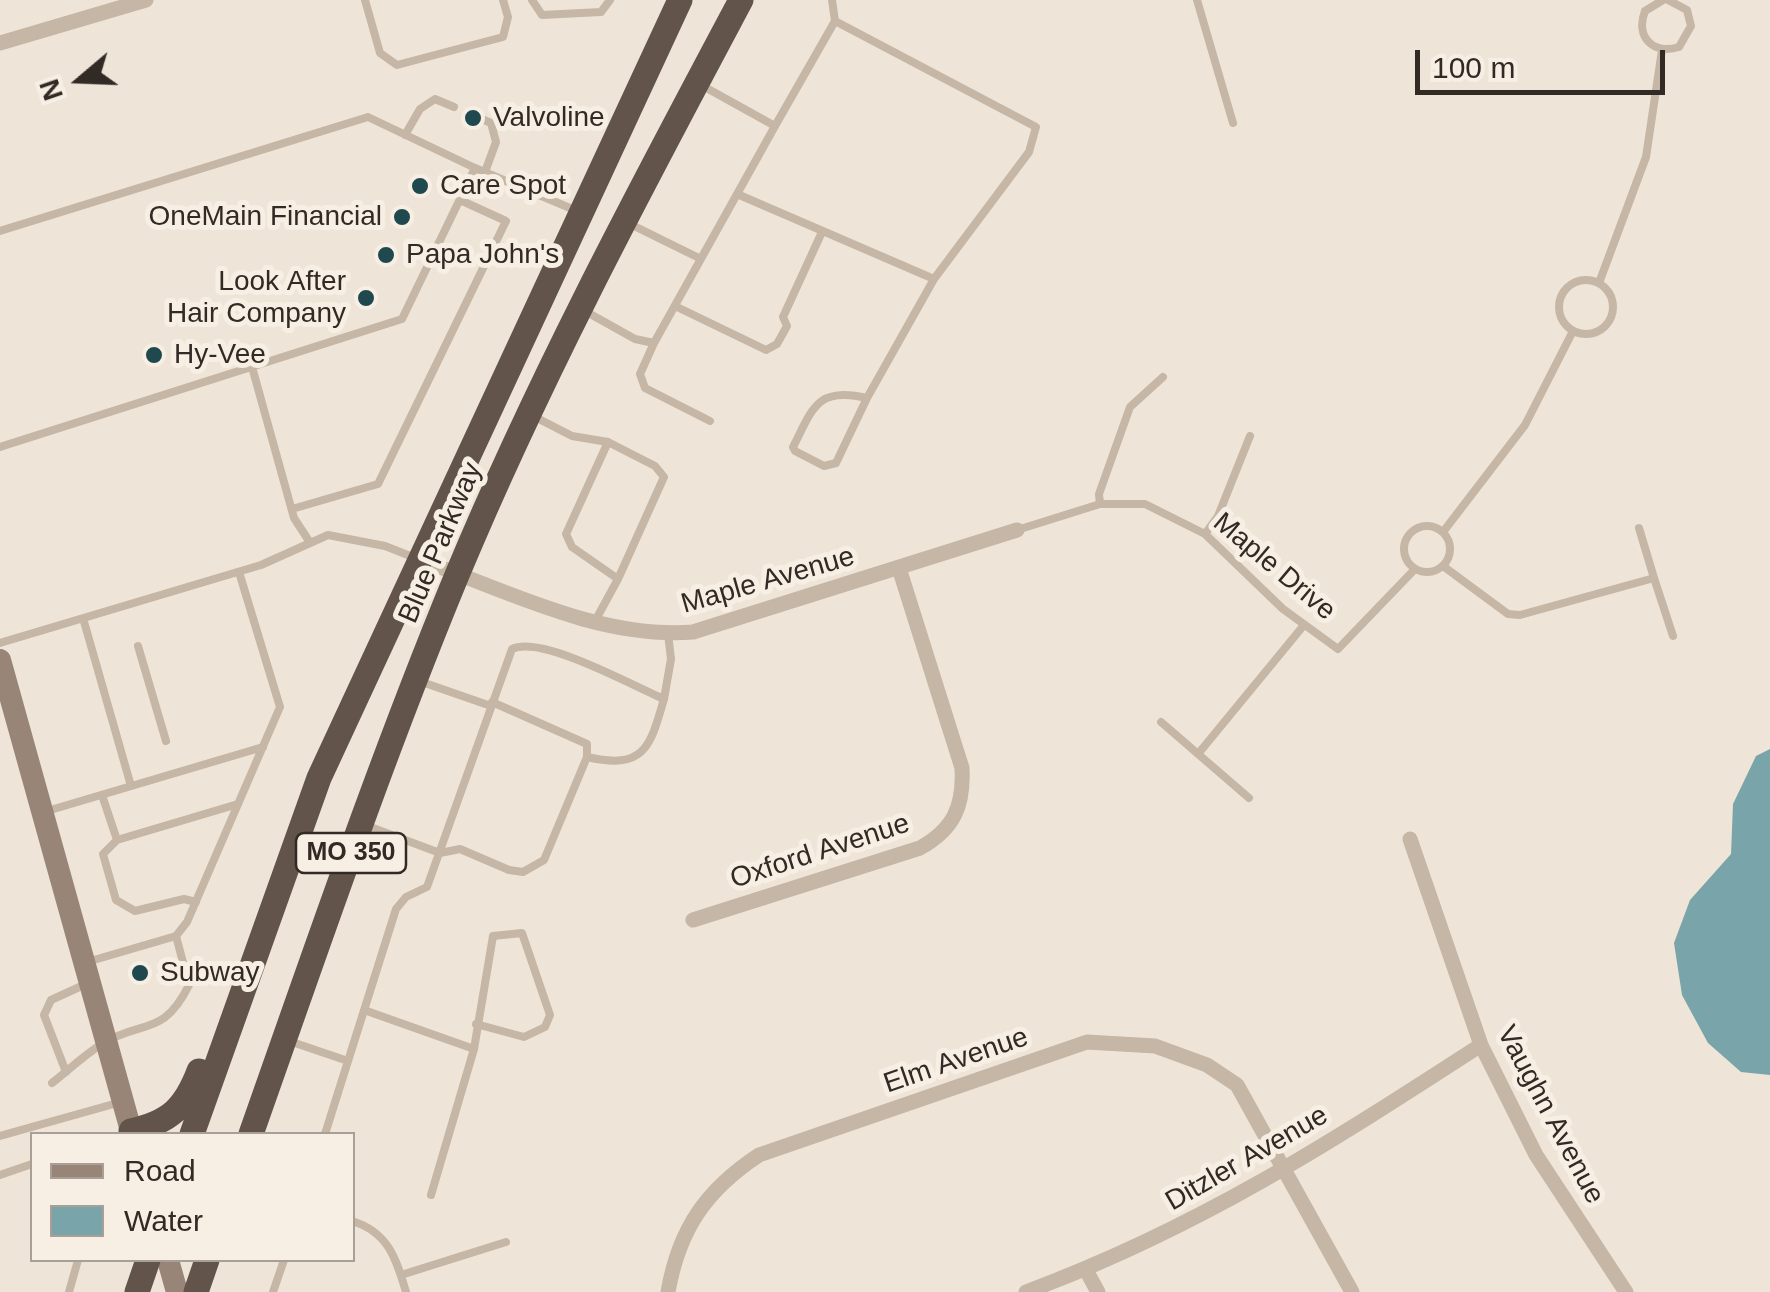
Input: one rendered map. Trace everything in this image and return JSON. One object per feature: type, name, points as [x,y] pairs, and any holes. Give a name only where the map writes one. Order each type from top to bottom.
[{"type":"highway","name":"Blue Parkway","points":[[193,1132],[320,778],[680,0]]},
{"type":"highway","name":"Blue Parkway","points":[[252,1132],[361,823],[458,574],[530,415],[741,0]]},
{"type":"highway","points":[[135,1132],[164,1122],[182,1108],[228,1001],[251,970]]},
{"type":"highway","points":[[136,1292],[147,1262]]},
{"type":"highway","points":[[196,1292],[206,1262]]},
{"type":"main road","points":[[0,660],[132,1132]]},
{"type":"main road","points":[[169,1262],[178,1292]]},
{"type":"street","points":[[0,42],[146,0]]},
{"type":"street","name":"Maple Avenue","points":[[418,560],[594,623],[668,634],[693,632],[1016,530]]},
{"type":"street","name":"Oxford Avenue","points":[[693,920],[920,848],[938,838],[954,818],[964,796],[962,768],[899,568]]},
{"type":"street","name":"Vaughn Avenue","points":[[1410,839],[1481,1045],[1536,1155],[1626,1292]]},
{"type":"street","name":"Elm Avenue","points":[[668,1292],[686,1228],[706,1198],[730,1174],[760,1156],[1087,1042],[1155,1046],[1207,1066],[1237,1085],[1352,1292]]},
{"type":"street","name":"Ditzler Avenue","points":[[1026,1292],[1188,1224],[1285,1171],[1481,1045]]},
{"type":"street","points":[[1086,1270],[1098,1292]]},
{"type":"lane","points":[[365,0],[380,53],[397,65],[503,37],[508,17],[503,0]]},
{"type":"lane","points":[[532,0],[542,15],[601,12],[610,0]]},
{"type":"lane","points":[[710,421],[645,388],[640,374],[674,306],[835,21],[832,0]]},
{"type":"lane","points":[[1197,0],[1233,122]]},
{"type":"lane","points":[[1666,0],[1686,10],[1692,26],[1678,48],[1662,50],[1647,42],[1641,27],[1645,11],[1666,0]]},
{"type":"lane","points":[[835,21],[1036,127],[1028,152],[934,279],[867,398],[836,464],[824,466],[795,451],[793,447],[815,403],[841,392],[867,398]]},
{"type":"lane","points":[[1599,283],[1646,157],[1662,50]]},
{"type":"lane","points":[[697,82],[775,126]]},
{"type":"lane","points":[[405,135],[420,109],[435,99],[454,107]]},
{"type":"lane","points":[[0,231],[368,117],[581,212]]},
{"type":"lane","points":[[482,119],[491,123],[496,142],[485,172]]},
{"type":"lane","points":[[0,447],[402,320],[475,168]]},
{"type":"lane","points":[[737,194],[934,279]]},
{"type":"lane","points":[[292,509],[378,484],[506,221],[460,200]]},
{"type":"lane","points":[[626,222],[701,259]]},
{"type":"lane","points":[[674,306],[766,350],[776,344],[787,326],[783,317],[822,232]]},
{"type":"lane","points":[[1599,283],[1611,296],[1609,321],[1597,332],[1573,331],[1561,316],[1560,298],[1572,284],[1599,283]]},
{"type":"lane","points":[[582,310],[635,339],[654,343]]},
{"type":"lane","points":[[1443,532],[1525,425],[1573,331]]},
{"type":"lane","points":[[252,367],[292,509],[309,540]]},
{"type":"lane","points":[[1100,504],[1099,494],[1130,407],[1164,377]]},
{"type":"lane","points":[[530,415],[572,436],[608,442],[655,466],[664,477],[594,623]]},
{"type":"lane","points":[[1205,534],[1218,516],[1250,436]]},
{"type":"lane","points":[[608,442],[566,534],[572,547],[618,578]]},
{"type":"lane","name":"Maple Drive","points":[[1016,530],[1100,504],[1145,504],[1205,534],[1304,625],[1338,649],[1415,569]]},
{"type":"lane","points":[[1422,527],[1443,532],[1450,546],[1443,566],[1430,572],[1415,569],[1406,557],[1409,535],[1422,527]]},
{"type":"lane","points":[[1639,528],[1673,636]]},
{"type":"lane","points":[[0,643],[239,572],[328,535],[418,560]]},
{"type":"lane","points":[[1443,566],[1508,614],[1520,615],[1654,578]]},
{"type":"lane","points":[[66,1072],[44,1014],[50,1000],[87,972],[176,936],[196,902],[280,707],[239,572]]},
{"type":"lane","points":[[82,618],[131,786]]},
{"type":"lane","points":[[1198,754],[1304,625]]},
{"type":"lane","points":[[587,756],[620,762],[642,753],[652,740],[671,659],[668,634]]},
{"type":"lane","points":[[326,1132],[396,908],[427,886],[512,649],[524,643],[664,699]]},
{"type":"lane","points":[[138,646],[166,742]]},
{"type":"lane","points":[[361,823],[440,852],[460,849],[509,870],[534,868],[544,860],[587,756],[587,744],[491,704],[416,680]]},
{"type":"lane","points":[[1161,722],[1249,798]]},
{"type":"lane","points":[[42,813],[263,747]]},
{"type":"lane","points":[[102,795],[117,840]]},
{"type":"lane","points":[[196,902],[184,900],[136,911],[116,900],[103,854],[117,840],[238,804]]},
{"type":"lane","points":[[431,1196],[474,1050],[476,1024],[493,936],[522,933],[550,1016],[545,1027],[524,1037],[476,1024]]},
{"type":"lane","points":[[52,1083],[106,1041],[155,1026],[179,1005],[189,985],[176,936]]},
{"type":"lane","points":[[364,1010],[474,1050]]},
{"type":"lane","points":[[284,1040],[348,1061]]},
{"type":"lane","points":[[0,1136],[123,1102]]},
{"type":"lane","points":[[0,1174],[30,1165]]},
{"type":"lane","points":[[355,1222],[372,1227],[386,1241],[406,1292]]},
{"type":"lane","points":[[401,1275],[506,1242]]},
{"type":"lane","points":[[68,1292],[77,1262]]},
{"type":"lane","points":[[273,1292],[283,1262]]},
{"type":"water","points":[[1770,749],[1770,1075],[1741,1072],[1708,1043],[1682,995],[1674,943],[1690,900],[1731,854],[1733,804],[1756,756]]},
{"type":"place","name":"Valvoline","points":[[473,118]]},
{"type":"place","name":"Care Spot","points":[[420,186]]},
{"type":"place","name":"OneMain Financial","points":[[402,217]]},
{"type":"place","name":"Papa John's","points":[[386,255]]},
{"type":"place","name":"Look After Hair Company","points":[[366,298]]},
{"type":"place","name":"Hy-Vee","points":[[154,355]]},
{"type":"place","name":"Subway","points":[[140,973]]}]
